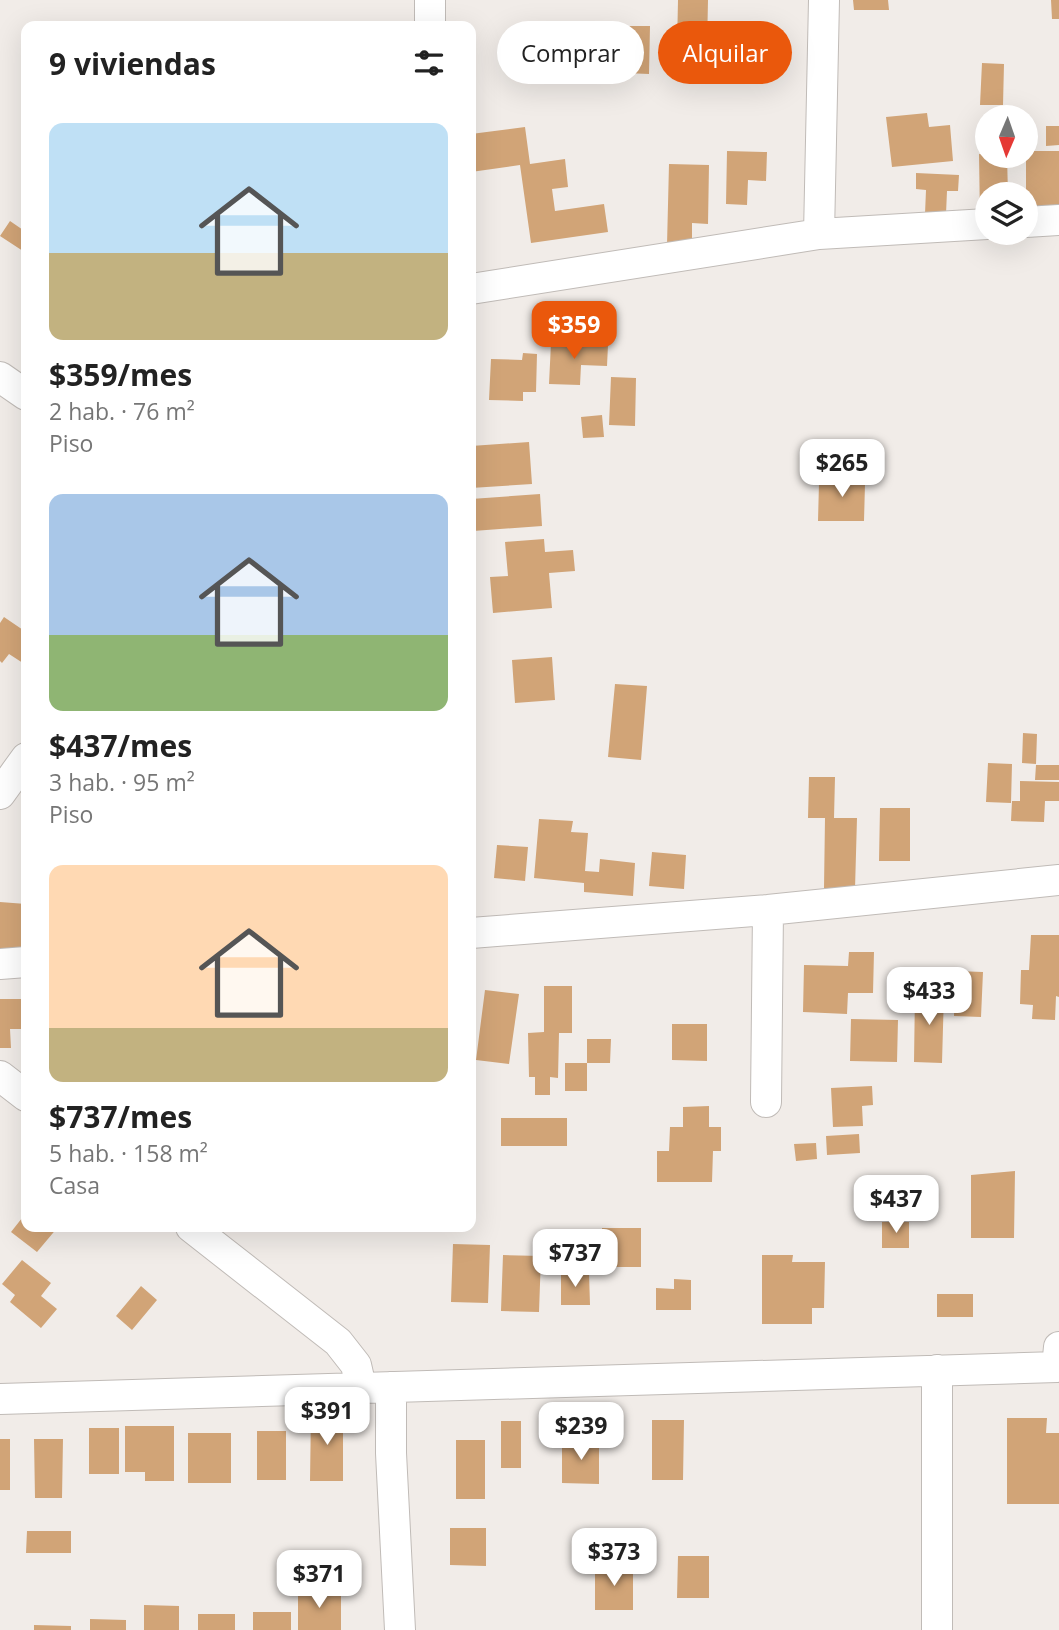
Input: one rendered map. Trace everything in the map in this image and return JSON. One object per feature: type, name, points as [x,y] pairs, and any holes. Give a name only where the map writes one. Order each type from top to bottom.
[{"type":"street","points":[[430,0],[430,21]]},
{"type":"street","points":[[819,234],[824,0]]},
{"type":"street","points":[[1038,221],[1059,220]]},
{"type":"street","points":[[476,288],[819,234],[975,225]]},
{"type":"street","points":[[0,377],[21,392]]},
{"type":"street","points":[[0,794],[21,765]]},
{"type":"street","points":[[476,933],[768,910],[1059,880]]},
{"type":"street","points":[[766,1102],[768,910]]},
{"type":"street","points":[[0,964],[21,962]]},
{"type":"street","points":[[0,1076],[21,1092]]},
{"type":"street","points":[[197,1232],[338,1342],[356,1365],[361,1387]]},
{"type":"street","points":[[0,1399],[937,1370],[1058,1360]]},
{"type":"street","points":[[937,1370],[937,1630]]},
{"type":"street","points":[[391,1387],[391,1453],[400,1630]]},
{"type":"building","points":[[678,0],[708,0],[708,21],[678,21]]},
{"type":"building","points":[[853,0],[888,0],[889,10],[854,10]]},
{"type":"building","points":[[1051,0],[1059,0],[1059,19],[1052,19]]},
{"type":"building","points":[[644,26],[650,26],[649,74],[644,74]]},
{"type":"building","points":[[982,63],[1004,64],[1003,105],[980,105]]},
{"type":"building","points":[[927,113],[929,127],[950,125],[953,161],[892,167],[886,117]]},
{"type":"building","points":[[1046,126],[1059,126],[1059,145],[1046,146]]},
{"type":"building","points":[[525,127],[530,164],[565,159],[568,187],[552,189],[555,211],[604,204],[608,232],[531,243],[520,165],[476,171],[476,133]]},
{"type":"building","points":[[727,151],[767,152],[766,181],[748,180],[747,205],[726,204]]},
{"type":"building","points":[[1038,151],[1059,151],[1059,212],[1038,212],[1038,182],[1026,182],[1026,168],[1038,168]]},
{"type":"building","points":[[669,164],[709,165],[708,224],[692,223],[692,246],[667,245]]},
{"type":"building","points":[[979,168],[1007,168],[1008,182],[979,182]]},
{"type":"building","points":[[916,173],[959,175],[958,191],[947,191],[946,214],[925,214],[926,190],[916,189]]},
{"type":"building","points":[[10,221],[21,229],[21,250],[0,236]]},
{"type":"building","points":[[551,343],[608,345],[607,366],[581,365],[580,385],[549,384]]},
{"type":"building","points":[[523,353],[537,354],[536,392],[523,392],[523,401],[489,400],[491,359],[522,360]]},
{"type":"building","points":[[611,377],[636,378],[635,426],[609,425]]},
{"type":"building","points":[[602,415],[604,437],[583,438],[581,417]]},
{"type":"building","points":[[529,442],[532,484],[476,488],[476,446]]},
{"type":"building","points":[[840,469],[858,470],[858,484],[865,484],[864,521],[818,521],[819,483],[839,483]]},
{"type":"building","points":[[540,494],[542,526],[476,531],[476,499]]},
{"type":"building","points":[[544,539],[545,552],[573,550],[575,571],[549,573],[552,608],[493,613],[490,577],[508,576],[505,542]]},
{"type":"building","points":[[4,617],[21,629],[21,662],[9,654],[2,663],[0,661],[0,623]]},
{"type":"building","points":[[552,657],[555,700],[515,703],[512,660]]},
{"type":"building","points":[[615,684],[647,686],[641,760],[608,757]]},
{"type":"building","points":[[1023,733],[1037,734],[1036,764],[1022,763]]},
{"type":"building","points":[[988,763],[1012,764],[1011,803],[986,802]]},
{"type":"building","points":[[1036,765],[1059,765],[1059,780],[1035,780]]},
{"type":"building","points":[[809,777],[835,777],[834,818],[857,818],[855,889],[824,888],[825,818],[808,818]]},
{"type":"building","points":[[1020,781],[1059,782],[1059,801],[1045,801],[1044,822],[1011,821],[1012,801],[1020,801]]},
{"type":"building","points":[[880,808],[910,808],[910,861],[879,861]]},
{"type":"building","points":[[539,819],[573,821],[571,832],[588,833],[585,871],[599,872],[600,859],[635,863],[633,896],[584,892],[584,883],[534,878]]},
{"type":"building","points":[[497,845],[528,847],[525,881],[494,878]]},
{"type":"building","points":[[652,852],[686,855],[684,889],[649,886]]},
{"type":"building","points":[[0,902],[21,904],[21,949],[0,948]]},
{"type":"building","points":[[1031,935],[1059,935],[1059,997],[1056,996],[1055,1020],[1032,1019],[1033,1005],[1020,1004],[1021,970],[1029,970]]},
{"type":"building","points":[[849,952],[874,952],[873,993],[848,993],[847,1014],[803,1012],[804,965],[848,966]]},
{"type":"building","points":[[955,971],[983,972],[981,1017],[954,1016]]},
{"type":"building","points":[[544,986],[572,986],[572,1033],[559,1033],[558,1078],[550,1077],[550,1095],[535,1095],[535,1077],[529,1077],[528,1033],[544,1032]]},
{"type":"building","points":[[485,990],[519,994],[509,1064],[476,1060]]},
{"type":"building","points":[[915,992],[944,992],[942,1063],[914,1062]]},
{"type":"building","points":[[0,999],[21,999],[21,1029],[10,1029],[11,1048],[0,1048]]},
{"type":"building","points":[[851,1019],[898,1020],[897,1062],[850,1061]]},
{"type":"building","points":[[672,1024],[707,1024],[707,1061],[672,1060]]},
{"type":"building","points":[[587,1039],[611,1039],[610,1063],[587,1063]]},
{"type":"building","points":[[565,1063],[587,1063],[587,1091],[565,1091]]},
{"type":"building","points":[[872,1086],[873,1105],[862,1106],[863,1126],[833,1127],[831,1088]]},
{"type":"building","points":[[709,1106],[709,1127],[721,1127],[721,1151],[713,1151],[712,1182],[657,1182],[657,1151],[669,1151],[670,1127],[683,1127],[683,1107]]},
{"type":"building","points":[[501,1118],[567,1118],[567,1146],[501,1146]]},
{"type":"building","points":[[859,1134],[860,1153],[827,1155],[826,1136]]},
{"type":"building","points":[[816,1143],[817,1159],[796,1161],[794,1144]]},
{"type":"building","points":[[1015,1171],[1014,1238],[971,1238],[971,1175]]},
{"type":"building","points":[[21,1219],[21,1232],[54,1232],[37,1252],[11,1232]]},
{"type":"building","points":[[882,1222],[909,1222],[909,1248],[882,1248]]},
{"type":"building","points":[[602,1228],[641,1228],[641,1267],[602,1267]]},
{"type":"building","points":[[453,1244],[490,1245],[488,1303],[451,1302]]},
{"type":"building","points":[[503,1255],[541,1256],[539,1312],[501,1311]]},
{"type":"building","points":[[762,1255],[793,1255],[792,1262],[825,1262],[824,1308],[812,1308],[812,1324],[762,1324]]},
{"type":"building","points":[[22,1260],[51,1283],[41,1296],[57,1309],[41,1328],[10,1302],[15,1295],[2,1284]]},
{"type":"building","points":[[561,1272],[589,1272],[590,1305],[561,1305]]},
{"type":"building","points":[[674,1279],[691,1280],[691,1310],[656,1310],[656,1288],[674,1289]]},
{"type":"building","points":[[141,1286],[157,1300],[132,1330],[116,1316]]},
{"type":"building","points":[[937,1294],[973,1294],[973,1317],[937,1317]]},
{"type":"building","points":[[311,1412],[343,1412],[343,1481],[310,1481]]},
{"type":"building","points":[[1007,1418],[1047,1418],[1046,1433],[1059,1433],[1059,1504],[1007,1504]]},
{"type":"building","points":[[652,1420],[684,1420],[683,1480],[652,1480]]},
{"type":"building","points":[[501,1421],[521,1421],[521,1468],[501,1468]]},
{"type":"building","points":[[125,1426],[174,1426],[174,1481],[145,1481],[145,1472],[125,1472]]},
{"type":"building","points":[[89,1428],[119,1428],[119,1474],[89,1474]]},
{"type":"building","points":[[257,1431],[286,1431],[286,1480],[257,1480]]},
{"type":"building","points":[[188,1433],[231,1433],[231,1483],[188,1483]]},
{"type":"building","points":[[0,1439],[10,1439],[10,1490],[0,1490]]},
{"type":"building","points":[[34,1439],[63,1439],[62,1498],[35,1498]]},
{"type":"building","points":[[456,1440],[485,1440],[485,1499],[456,1499]]},
{"type":"building","points":[[562,1440],[599,1440],[599,1484],[562,1483]]},
{"type":"building","points":[[450,1528],[486,1528],[486,1566],[450,1565]]},
{"type":"building","points":[[27,1531],[71,1531],[71,1553],[26,1553]]},
{"type":"building","points":[[678,1556],[709,1556],[709,1598],[677,1598]]},
{"type":"building","points":[[595,1567],[633,1567],[633,1610],[595,1610]]},
{"type":"building","points":[[298,1589],[341,1589],[341,1630],[298,1630]]},
{"type":"building","points":[[144,1605],[179,1606],[179,1630],[144,1630]]},
{"type":"building","points":[[253,1612],[291,1612],[291,1630],[253,1630]]},
{"type":"building","points":[[198,1614],[235,1614],[235,1630],[198,1630]]},
{"type":"building","points":[[90,1619],[126,1620],[126,1630],[90,1630]]},
{"type":"building","points":[[34,1625],[71,1626],[71,1630],[34,1630]]}]
